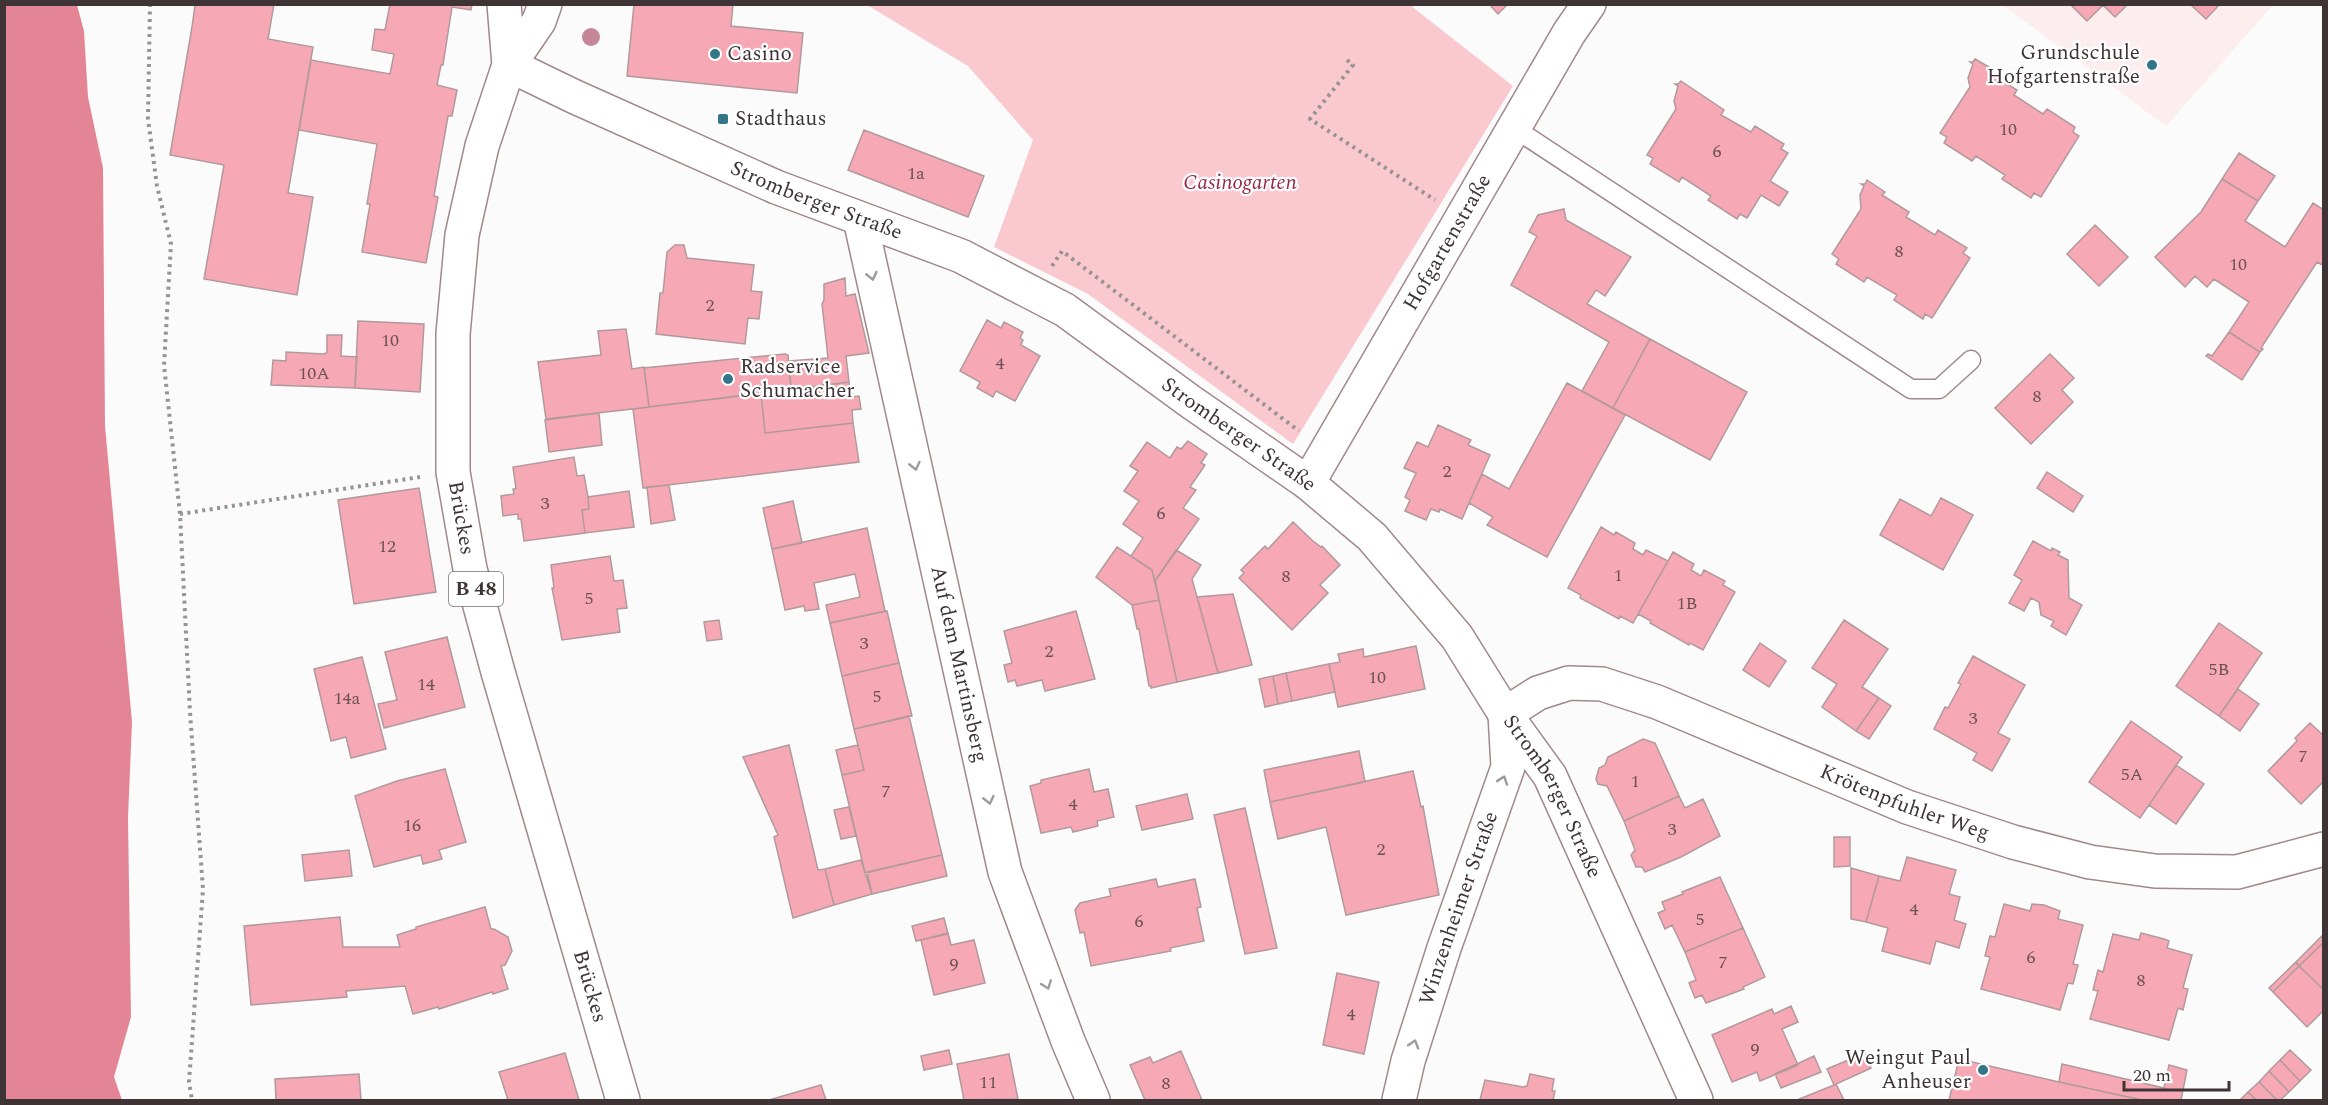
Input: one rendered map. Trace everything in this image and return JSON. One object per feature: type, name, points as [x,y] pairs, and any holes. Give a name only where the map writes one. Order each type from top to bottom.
[{"type":"street","name":"Brückes","points":[[504,4],[509,65]]},
{"type":"street","name":"Brückes","points":[[545,4],[539,21],[509,65],[482,146],[462,235],[453,334],[453,472],[470,569],[623,1101]]},
{"type":"street","name":"Hofgartenstraße","points":[[1308,483],[1461,216],[1569,33],[1589,4]]},
{"type":"street","name":"Stromberger Straße","points":[[509,65],[776,187],[961,256],[1065,310],[1191,402],[1308,483],[1372,537],[1457,637],[1504,714],[1551,776],[1696,1101]]},
{"type":"street","name":"Auf dem Martinsberg","points":[[860,219],[1005,872],[1068,1041],[1093,1101]]},
{"type":"street","name":"Krötenpfuhler Weg","points":[[1504,714],[1538,693],[1569,683],[1602,684],[1657,702],[1907,807],[2013,842],[2090,862],[2155,871],[2236,872],[2324,849]]},
{"type":"street","name":"Winzenheimer Straße","points":[[1399,1101],[1408,1061],[1444,948],[1508,767],[1504,714]]},
{"type":"lane","points":[[1514,128],[1911,389],[1939,389],[1971,360]]},
{"type":"path","points":[[150,4],[148,119],[157,186],[171,244],[164,366],[180,514],[190,712],[203,889],[189,1082],[192,1101]]},
{"type":"path","points":[[1347,60],[1353,65],[1310,119],[1428,195]]},
{"type":"path","points":[[1062,251],[1326,452]]},
{"type":"path","points":[[180,514],[453,472]]},
{"type":"shaded area","points":[[5,4],[77,5],[84,31],[88,97],[103,168],[105,426],[132,722],[128,818],[131,1017],[114,1077],[122,1100],[5,1100]]},
{"type":"shaded area","name":"Grundschule Hofgartenstraße","points":[[2003,5],[2273,5],[2166,126]]},
{"type":"green space","name":"Casinogarten","points":[[867,5],[1410,5],[1513,86],[1293,444],[1088,294],[994,247],[1033,140],[968,66]]},
{"type":"building","points":[[189,4],[274,4],[268,39],[313,47],[288,193],[313,197],[297,295],[204,279],[224,165],[170,155],[195,5]]},
{"type":"building","points":[[390,4],[472,4],[471,10],[452,7],[443,65],[441,65],[437,85],[457,90],[452,116],[448,116],[434,196],[438,197],[426,263],[362,252],[377,144],[299,130],[311,60],[390,74],[394,54],[372,50],[375,29],[385,30]]},
{"type":"building","name":"Casino","points":[[634,4],[733,4],[731,26],[803,33],[797,93],[627,76]]},
{"type":"building","points":[[1489,4],[1508,4],[1498,14]]},
{"type":"building","points":[[2070,4],[2128,4],[2115,17],[2103,5],[2087,21]]},
{"type":"building","points":[[2190,4],[2220,4],[2206,19]]},
{"type":"building","points":[[1975,59],[1994,70],[1991,74],[2017,90],[2014,95],[2043,114],[2047,109],[2075,127],[2073,132],[2079,136],[2041,197],[2034,193],[2031,198],[2002,179],[2005,175],[1976,156],[1972,161],[1944,143],[1947,137],[1940,133],[1970,87],[1968,78],[1973,64],[1970,62]]},
{"type":"building","points":[[1681,81],[1724,110],[1721,115],[1751,132],[1755,126],[1784,144],[1781,149],[1788,153],[1770,181],[1788,192],[1779,206],[1761,195],[1747,218],[1740,214],[1737,219],[1708,200],[1711,196],[1682,177],[1679,182],[1650,164],[1653,158],[1647,155],[1676,109],[1674,101],[1678,86],[1675,84]]},
{"type":"building","points":[[864,130],[984,176],[968,217],[848,170]]},
{"type":"building","points":[[2239,153],[2275,176],[2258,201],[2222,179]]},
{"type":"building","points":[[2222,179],[2258,201],[2245,221],[2285,247],[2313,203],[2324,210],[2324,266],[2317,262],[2260,352],[2229,332],[2249,302],[2214,279],[2207,287],[2195,276],[2185,287],[2155,257],[2201,212]]},
{"type":"building","points":[[1867,180],[1885,192],[1882,195],[1909,212],[1906,217],[1935,235],[1938,230],[1967,248],[1963,253],[1970,258],[1932,318],[1925,314],[1923,319],[1894,300],[1897,295],[1867,277],[1864,282],[1836,264],[1839,259],[1832,254],[1861,209],[1860,195],[1864,186],[1861,184],[1865,184]]},
{"type":"building","points":[[1564,209],[1566,220],[1631,257],[1605,296],[1596,290],[1587,304],[1650,339],[1613,408],[1582,391],[1609,342],[1511,285],[1537,236],[1529,232],[1538,215]]},
{"type":"building","points":[[2095,225],[2128,257],[2099,286],[2067,254]]},
{"type":"building","points":[[675,245],[684,245],[687,258],[754,265],[751,291],[762,292],[759,319],[748,318],[745,344],[656,334],[667,252]]},
{"type":"building","points":[[845,278],[846,296],[855,294],[869,353],[846,356],[849,382],[791,390],[789,361],[828,358],[822,304],[824,284]]},
{"type":"building","points":[[987,320],[1001,328],[1004,322],[1023,332],[1020,338],[1023,340],[1021,345],[1040,356],[1015,401],[996,391],[993,397],[977,388],[980,382],[960,371]]},
{"type":"building","points":[[358,321],[424,324],[420,392],[355,388]]},
{"type":"building","points":[[626,329],[632,369],[644,367],[649,407],[546,419],[538,362],[601,355],[598,331]]},
{"type":"building","points":[[2229,332],[2260,352],[2242,380],[2206,356],[2208,354],[2212,356]]},
{"type":"building","points":[[327,335],[342,335],[341,356],[357,357],[355,388],[271,385],[273,360],[286,361],[286,352],[324,354],[327,352]]},
{"type":"building","points":[[1650,339],[1747,392],[1710,460],[1613,408]]},
{"type":"building","points":[[2050,354],[2074,378],[2062,390],[2073,402],[2031,444],[1995,408]]},
{"type":"building","points":[[788,355],[791,390],[649,407],[644,368]]},
{"type":"building","points":[[849,382],[851,397],[859,396],[861,409],[852,410],[853,423],[765,433],[761,393]]},
{"type":"building","points":[[1567,383],[1625,415],[1547,557],[1487,525],[1493,517],[1469,503],[1482,474],[1509,489]]},
{"type":"building","points":[[761,393],[765,433],[853,423],[859,462],[643,488],[633,409]]},
{"type":"building","points":[[599,413],[602,445],[549,452],[545,420]]},
{"type":"building","points":[[1438,425],[1471,440],[1468,445],[1490,455],[1462,519],[1440,509],[1439,512],[1431,509],[1426,520],[1405,511],[1410,500],[1405,497],[1416,473],[1404,468],[1417,442],[1428,447]]},
{"type":"building","points":[[1188,441],[1207,454],[1201,463],[1205,465],[1190,487],[1196,490],[1183,508],[1199,519],[1155,581],[1152,570],[1131,556],[1143,538],[1123,524],[1139,501],[1124,491],[1138,471],[1130,466],[1147,442],[1170,458],[1177,447],[1181,449]]},
{"type":"building","points":[[574,457],[577,476],[584,475],[588,497],[589,509],[582,510],[585,533],[524,541],[521,519],[518,519],[518,514],[503,516],[501,496],[514,494],[513,489],[516,489],[513,467]]},
{"type":"building","points":[[2047,472],[2083,496],[2073,512],[2037,488]]},
{"type":"building","points":[[669,485],[675,520],[651,524],[647,487]]},
{"type":"building","points":[[419,488],[436,592],[354,604],[338,500]]},
{"type":"building","points":[[629,491],[634,527],[585,533],[582,510],[589,509],[588,497]]},
{"type":"building","points":[[1941,498],[1973,515],[1943,570],[1880,535],[1900,499],[1931,516]]},
{"type":"building","points":[[793,501],[802,543],[772,549],[763,508]]},
{"type":"building","points":[[1293,522],[1313,541],[1322,546],[1340,565],[1320,585],[1328,593],[1292,630],[1239,578],[1244,573],[1241,570],[1265,546],[1268,549]]},
{"type":"building","points":[[1601,527],[1614,535],[1616,532],[1635,543],[1633,549],[1643,555],[1646,550],[1668,561],[1633,623],[1620,616],[1619,619],[1580,598],[1581,595],[1568,588]]},
{"type":"building","points":[[867,528],[885,611],[830,623],[826,605],[860,597],[855,574],[814,583],[819,609],[805,611],[804,606],[785,610],[772,549]]},
{"type":"building","points":[[2033,541],[2051,551],[2052,548],[2060,552],[2058,555],[2068,560],[2069,598],[2082,605],[2066,635],[2051,626],[2054,621],[2041,615],[2039,602],[2031,598],[2024,611],[2009,603],[2022,580],[2014,575]]},
{"type":"building","points":[[1117,547],[1152,570],[1159,600],[1132,605],[1096,577]]},
{"type":"building","points":[[1176,550],[1201,565],[1192,579],[1218,673],[1177,682],[1155,581]]},
{"type":"building","points":[[1673,552],[1694,564],[1691,570],[1701,576],[1704,570],[1725,581],[1723,585],[1735,592],[1703,650],[1690,643],[1689,645],[1638,614]]},
{"type":"building","points":[[610,556],[614,581],[623,580],[627,608],[617,609],[620,632],[562,640],[552,588],[554,588],[551,565]]},
{"type":"building","points":[[1233,594],[1252,665],[1218,673],[1197,597]]},
{"type":"building","points":[[1159,600],[1177,682],[1151,688],[1132,605]]},
{"type":"building","points":[[887,611],[899,663],[842,676],[830,623]]},
{"type":"building","points":[[1076,611],[1095,679],[1045,691],[1042,680],[1017,686],[1015,680],[1008,682],[1004,665],[1012,663],[1004,631]]},
{"type":"building","points":[[719,620],[722,639],[707,641],[704,622]]},
{"type":"building","points":[[1844,620],[1888,649],[1862,687],[1879,698],[1856,731],[1822,707],[1837,684],[1812,668]]},
{"type":"building","points":[[2219,623],[2262,653],[2219,716],[2176,686]]},
{"type":"building","points":[[447,637],[465,707],[384,728],[378,704],[397,700],[385,652]]},
{"type":"building","points":[[1760,643],[1786,661],[1769,687],[1743,670]]},
{"type":"building","points":[[1416,646],[1425,689],[1338,707],[1329,664],[1340,662],[1338,654],[1363,649],[1364,657]]},
{"type":"building","points":[[1973,656],[2025,685],[1998,733],[2010,739],[1992,771],[1973,760],[1977,753],[1934,729],[1945,707],[1948,708],[1961,684],[1958,683]]},
{"type":"building","points":[[362,657],[386,749],[351,758],[346,737],[331,741],[314,669]]},
{"type":"building","points":[[899,663],[912,716],[854,729],[842,676]]},
{"type":"building","points":[[1329,664],[1335,692],[1292,701],[1286,673]]},
{"type":"building","points":[[1286,673],[1292,701],[1278,704],[1273,676]]},
{"type":"building","points":[[1273,676],[1278,704],[1265,707],[1259,679]]},
{"type":"building","points":[[2238,689],[2259,704],[2240,731],[2219,716]]},
{"type":"building","points":[[1879,698],[1891,706],[1869,739],[1856,731]]},
{"type":"building","points":[[909,716],[942,855],[865,873],[842,775],[864,770],[854,729]]},
{"type":"building","points":[[2131,721],[2182,757],[2140,818],[2089,782]]},
{"type":"building","points":[[2310,723],[2324,736],[2324,781],[2301,804],[2268,771],[2297,741],[2295,738]]},
{"type":"building","points":[[1643,739],[1655,743],[1679,796],[1624,821],[1607,786],[1598,784],[1596,779],[1599,768],[1605,765],[1608,757]]},
{"type":"building","points":[[789,745],[818,870],[825,869],[834,905],[793,918],[774,837],[778,835],[743,757]]},
{"type":"building","points":[[858,745],[864,770],[842,775],[836,750]]},
{"type":"building","points":[[1359,751],[1365,782],[1270,802],[1264,770]]},
{"type":"building","points":[[2176,765],[2204,784],[2176,824],[2149,805]]},
{"type":"building","points":[[445,769],[466,842],[439,850],[442,859],[423,864],[421,855],[374,867],[355,796],[397,781]]},
{"type":"building","points":[[1089,769],[1094,792],[1108,789],[1114,817],[1097,821],[1098,826],[1073,832],[1071,827],[1041,833],[1030,786],[1041,783],[1041,780]]},
{"type":"building","points":[[1413,771],[1421,807],[1423,806],[1439,895],[1346,915],[1326,827],[1278,839],[1270,802]]},
{"type":"building","points":[[1187,794],[1193,819],[1142,830],[1136,806]]},
{"type":"building","points":[[1679,796],[1685,808],[1703,799],[1720,836],[1681,857],[1645,872],[1642,867],[1636,867],[1631,855],[1635,850],[1624,821]]},
{"type":"building","points":[[849,807],[856,836],[841,839],[834,810]]},
{"type":"building","points":[[1245,808],[1277,948],[1245,954],[1214,815]]},
{"type":"building","points":[[1834,837],[1850,837],[1850,866],[1834,867]]},
{"type":"building","points":[[349,850],[352,876],[305,881],[302,855]]},
{"type":"building","points":[[942,855],[947,876],[872,894],[867,872]]},
{"type":"building","points":[[1907,857],[1956,870],[1949,894],[1960,897],[1954,920],[1966,924],[1959,948],[1936,941],[1930,964],[1882,951],[1888,928],[1866,922],[1879,876],[1900,881]]},
{"type":"building","points":[[861,860],[872,894],[834,905],[825,869]]},
{"type":"building","points":[[1851,868],[1879,876],[1866,922],[1851,919]]},
{"type":"building","points":[[1720,877],[1743,928],[1685,952],[1672,925],[1665,929],[1658,913],[1665,910],[1662,902]]},
{"type":"building","points":[[1156,879],[1158,887],[1195,879],[1201,907],[1197,908],[1204,941],[1170,948],[1171,951],[1091,966],[1084,932],[1080,933],[1075,910],[1080,903],[1111,896],[1109,889]]},
{"type":"building","points":[[2004,904],[2030,911],[2032,904],[2044,905],[2060,911],[2058,919],[2083,925],[2073,964],[2078,965],[2073,984],[2068,983],[2060,1010],[1981,989],[1990,957],[1985,956],[1990,936],[1995,937]]},
{"type":"building","points":[[485,907],[491,929],[508,937],[512,951],[505,965],[501,966],[508,989],[413,1014],[405,986],[346,991],[347,997],[251,1005],[244,926],[340,917],[343,947],[400,947],[397,935],[416,929],[416,927]]},
{"type":"building","points":[[944,918],[948,934],[916,941],[912,926]]},
{"type":"building","points":[[1743,928],[1765,977],[1743,987],[1744,989],[1706,1003],[1702,995],[1695,998],[1689,983],[1696,980],[1685,952]]},
{"type":"building","points":[[948,933],[951,945],[974,940],[985,983],[934,995],[921,940]]},
{"type":"building","points":[[2141,933],[2169,941],[2167,948],[2192,955],[2183,988],[2188,989],[2183,1010],[2178,1008],[2169,1040],[2090,1019],[2098,991],[2093,990],[2098,970],[2103,972],[2113,934],[2139,940]]},
{"type":"building","points":[[2322,936],[2324,942],[2299,966],[2296,962]]},
{"type":"building","points":[[2324,942],[2324,990],[2299,966]]},
{"type":"building","points":[[2296,962],[2299,966],[2273,992],[2269,988]]},
{"type":"building","points":[[2299,966],[2324,990],[2324,1010],[2307,1027],[2273,992]]},
{"type":"building","points":[[1337,973],[1379,982],[1364,1054],[1323,1045]]},
{"type":"building","points":[[1791,1006],[1798,1022],[1782,1029],[1798,1065],[1760,1081],[1757,1072],[1732,1082],[1712,1035],[1772,1009],[1774,1014]]},
{"type":"building","points":[[949,1050],[952,1064],[924,1070],[921,1056]]},
{"type":"building","points":[[2290,1050],[2311,1070],[2300,1081],[2280,1060]]},
{"type":"building","points":[[1181,1051],[1202,1100],[1145,1100],[1130,1065],[1150,1057],[1153,1063]]},
{"type":"building","points":[[565,1053],[579,1100],[508,1100],[499,1072]]},
{"type":"building","points":[[1865,1053],[1871,1068],[1834,1085],[1827,1069]]},
{"type":"building","points":[[1009,1054],[1018,1099],[964,1100],[957,1064]]},
{"type":"building","points":[[1814,1056],[1821,1072],[1781,1088],[1775,1074]]},
{"type":"building","name":"Weingut Paul Anheuser","points":[[1959,1059],[2059,1082],[2142,1100],[1949,1100]]},
{"type":"building","points":[[2280,1060],[2300,1081],[2289,1092],[2269,1071]]},
{"type":"building","points":[[2062,1064],[2164,1088],[2169,1065],[2187,1070],[2181,1100],[2142,1100],[2059,1082]]},
{"type":"building","points":[[2269,1071],[2289,1092],[2280,1100],[2277,1100],[2259,1082]]},
{"type":"building","points":[[359,1074],[361,1100],[276,1100],[275,1079]]},
{"type":"building","points":[[1530,1074],[1554,1079],[1553,1100],[1480,1100],[1485,1080],[1523,1087],[1527,1086]]},
{"type":"building","points":[[2259,1082],[2277,1100],[2256,1100],[2248,1092]]},
{"type":"building","points":[[1836,1084],[1844,1100],[1797,1100],[1834,1085]]},
{"type":"building","points":[[821,1085],[826,1100],[769,1100]]},
{"type":"building","points":[[2248,1092],[2256,1100],[2240,1100]]},
{"type":"place","name":"Casino","points":[[715,54]]},
{"type":"place","name":"Grundschule Hofgartenstraße","points":[[2152,65]]},
{"type":"place","name":"Stadthaus","points":[[723,119]]},
{"type":"place","name":"Radservice Schumacher","points":[[728,379]]},
{"type":"place","name":"Weingut Paul Anheuser","points":[[1983,1070]]}]
